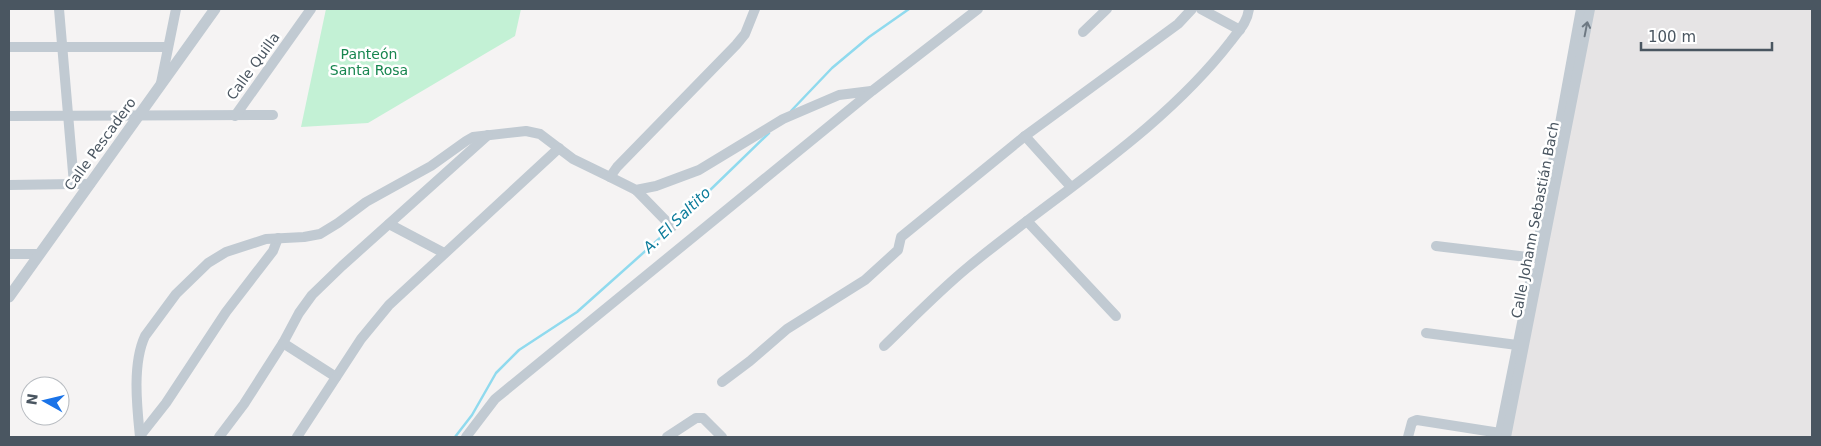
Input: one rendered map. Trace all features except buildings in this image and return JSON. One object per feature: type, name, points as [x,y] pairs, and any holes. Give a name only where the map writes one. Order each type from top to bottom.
[{"type":"street","points":[[60,9],[74,184]]},
{"type":"street","points":[[161,83],[176,9]]},
{"type":"street","name":"Calle Pescadero","points":[[9,297],[215,9]]},
{"type":"street","name":"Calle Quilla","points":[[235,116],[311,9]]},
{"type":"street","points":[[610,177],[617,167],[736,45],[745,34],[755,9]]},
{"type":"street","points":[[466,437],[496,399],[872,91],[978,9]]},
{"type":"street","points":[[1083,32],[1107,9]]},
{"type":"street","points":[[722,382],[787,329],[865,280],[898,250],[901,237],[1025,136],[1178,24],[1192,9]]},
{"type":"street","points":[[1201,9],[1240,30]]},
{"type":"street","points":[[884,346],[965,269],[1144,130],[1184,94],[1213,65],[1240,30],[1248,17],[1249,9]]},
{"type":"street","name":"Calle Johann Sebastián Bach","points":[[1502,436],[1517,345],[1581,9]]},
{"type":"street","name":"Calle Johann Sebastián Bach","points":[[1502,436],[1590,9]]},
{"type":"street","points":[[9,47],[168,47]]},
{"type":"street","points":[[636,190],[656,186],[699,170],[783,119],[839,95],[872,91]]},
{"type":"street","points":[[9,116],[273,115]]},
{"type":"street","points":[[140,436],[138,358],[145,336],[176,294],[208,263],[226,252],[253,242],[266,239],[312,236],[328,230],[366,202],[431,166],[466,140],[482,135],[533,132],[546,138],[573,159],[636,190],[672,227]]},
{"type":"street","points":[[219,437],[244,404],[283,343],[299,313],[312,295],[489,135]]},
{"type":"street","points":[[1025,136],[1071,187]]},
{"type":"street","points":[[297,437],[361,340],[389,306],[559,148]]},
{"type":"street","points":[[9,185],[90,184]]},
{"type":"street","points":[[1027,221],[1116,316]]},
{"type":"street","points":[[389,224],[444,253]]},
{"type":"street","points":[[140,436],[166,403],[226,312],[273,252],[278,238]]},
{"type":"street","points":[[1436,246],[1535,258]]},
{"type":"street","points":[[9,254],[38,254]]},
{"type":"street","points":[[1426,333],[1517,345]]},
{"type":"street","points":[[283,343],[336,377]]},
{"type":"street","points":[[667,437],[696,418],[703,418],[722,437]]},
{"type":"street","points":[[1408,437],[1410,424],[1417,420],[1502,436]]},
{"type":"shaded area","points":[[1590,9],[1812,9],[1812,437],[1506,437]]},
{"type":"green space","name":"Panteón Santa Rosa","points":[[326,9],[521,9],[515,36],[368,123],[301,127]]},
{"type":"waterway","name":"A. El Saltito","points":[[791,111],[832,68],[869,37],[909,9]]},
{"type":"waterway","name":"A. El Saltito","points":[[674,225],[769,133]]},
{"type":"waterway","name":"A. El Saltito","points":[[455,437],[472,415],[496,373],[519,350],[577,312],[670,229]]}]
